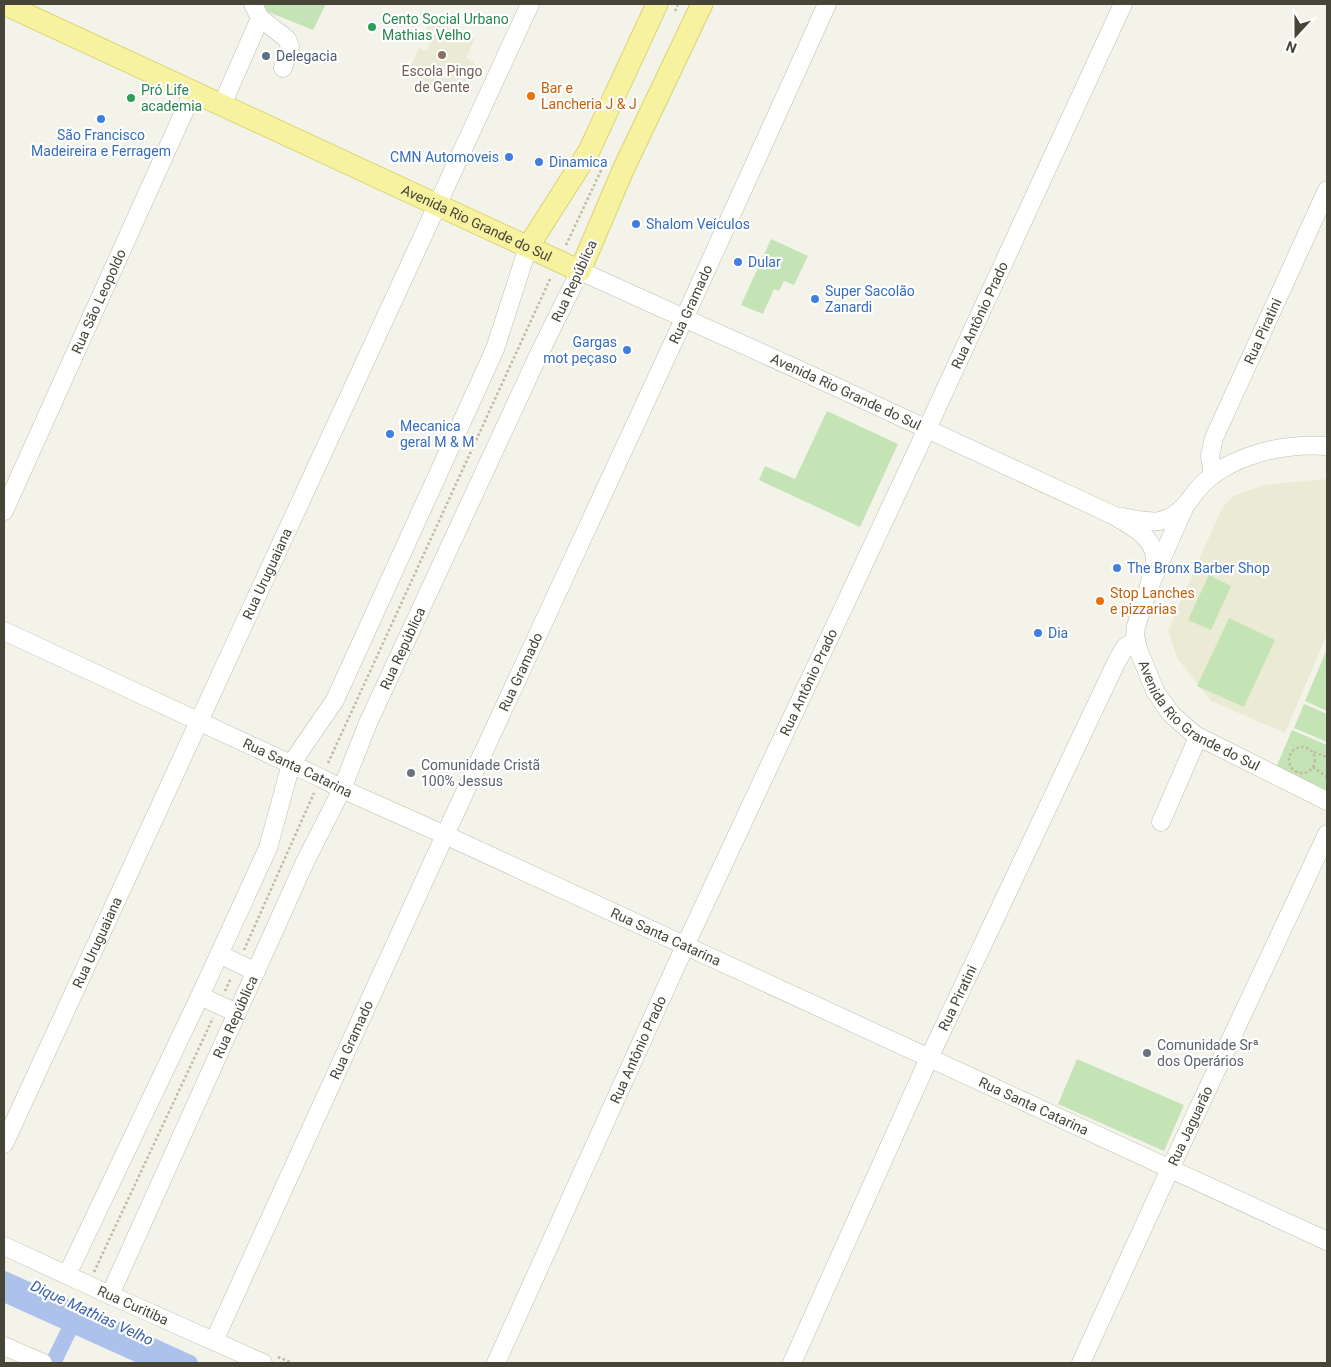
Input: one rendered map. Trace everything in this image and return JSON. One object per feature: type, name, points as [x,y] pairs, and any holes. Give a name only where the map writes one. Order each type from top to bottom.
[{"type":"main road","name":"Avenida Rio Grande do Sul","points":[[4,4],[580,271]]},
{"type":"main road","name":"Rua República","points":[[580,271],[623,170],[702,4]]},
{"type":"main road","points":[[528,247],[589,151],[666,8]]},
{"type":"street","name":"Rua Uruguaiana","points":[[4,1144],[530,4]]},
{"type":"street","name":"Rua Gramado","points":[[214,1341],[827,4]]},
{"type":"street","name":"Rua Antônio Prado","points":[[496,1363],[685,946],[1123,4]]},
{"type":"street","points":[[222,105],[256,11],[287,39],[290,47],[283,68]]},
{"type":"street","name":"Rua São Leopoldo","points":[[4,511],[193,92]]},
{"type":"street","name":"Rua Piratini","points":[[1213,475],[1210,456],[1214,438],[1327,190]]},
{"type":"street","points":[[67,1275],[200,996],[268,848],[291,764],[334,700],[496,349],[528,247]]},
{"type":"street","name":"Avenida Rio Grande do Sul","points":[[580,271],[1115,516],[1143,535],[1153,548],[1155,558],[1149,588]]},
{"type":"street","name":"Rua República","points":[[110,1295],[305,862],[342,789],[373,714],[538,356],[580,271]]},
{"type":"street","name":"Avenida Rio Grande do Sul","points":[[1115,516],[1141,521],[1155,522],[1166,520],[1176,515],[1203,483],[1235,462],[1274,449],[1302,445],[1327,446]]},
{"type":"street","name":"Avenida Rio Grande do Sul","points":[[1186,504],[1149,588],[1136,626],[1136,641],[1147,674],[1159,697],[1177,719],[1198,737],[1327,801]]},
{"type":"street","name":"Rua Santa Catarina","points":[[4,631],[342,789],[1327,1242]]},
{"type":"street","name":"Rua Piratini","points":[[792,1363],[929,1058],[1124,646],[1136,641]]},
{"type":"street","points":[[1161,822],[1198,737]]},
{"type":"street","name":"Rua Jaguarão","points":[[1081,1363],[1327,834]]},
{"type":"street","points":[[219,954],[256,972]]},
{"type":"street","points":[[200,996],[237,1013]]},
{"type":"street","name":"Rua Curitiba","points":[[4,1246],[263,1363]]},
{"type":"street","points":[[4,1346],[35,1360]]},
{"type":"path","points":[[666,8],[678,4]]},
{"type":"path","points":[[88,1285],[219,1005],[321,778],[608,156]]},
{"type":"path","points":[[1313,751],[1316,759],[1313,767],[1307,772],[1294,770],[1290,762],[1291,753],[1298,747],[1306,747],[1327,757]]},
{"type":"path","points":[[1313,767],[1327,777]]},
{"type":"shaded area","name":"Escola Pingo de Gente","points":[[430,20],[475,38],[466,58],[474,62],[460,95],[407,75],[419,48],[427,51],[430,43],[422,40]]},
{"type":"shaded area","points":[[1327,479],[1327,634],[1285,733],[1211,701],[1177,658],[1168,630],[1222,508],[1234,496],[1263,485]]},
{"type":"green space","points":[[263,4],[326,4],[313,30],[261,9]]},
{"type":"green space","points":[[771,239],[808,256],[794,285],[784,281],[779,291],[774,289],[763,314],[741,305]]},
{"type":"green space","points":[[827,411],[898,444],[860,527],[759,480],[765,466],[795,479]]},
{"type":"green space","points":[[1209,575],[1231,586],[1211,630],[1188,620]]},
{"type":"green space","points":[[1229,618],[1275,640],[1244,707],[1197,686]]},
{"type":"green space","points":[[1327,649],[1327,711],[1305,701]]},
{"type":"green space","points":[[1304,704],[1327,714],[1327,742],[1294,728]]},
{"type":"green space","points":[[1292,730],[1327,745],[1327,791],[1276,768]]},
{"type":"green space","points":[[1077,1059],[1184,1105],[1164,1151],[1058,1104]]},
{"type":"waterway","points":[[4,1281],[4,1279],[190,1363]]},
{"type":"waterway","name":"Dique Mathias Velho","points":[[4,1286],[170,1363]]},
{"type":"waterway","points":[[4,1294],[157,1363]]},
{"type":"waterway","points":[[53,1363],[75,1318]]},
{"type":"place","name":"Cento Social Urbano Mathias Velho","points":[[372,27]]},
{"type":"place","name":"Escola Pingo de Gente","points":[[442,55]]},
{"type":"place","name":"Delegacia","points":[[266,56]]},
{"type":"place","name":"Bar e Lancheria J & J","points":[[531,96]]},
{"type":"place","name":"Pró Life academia","points":[[131,98]]},
{"type":"place","name":"São Francisco Madeireira e Ferragem","points":[[101,119]]},
{"type":"place","name":"CMN Automoveis","points":[[509,157]]},
{"type":"place","name":"Dinamica","points":[[539,162]]},
{"type":"place","name":"Shalom Veículos","points":[[636,224]]},
{"type":"place","name":"Dular","points":[[738,262]]},
{"type":"place","name":"Super Sacolão Zanardi","points":[[815,299]]},
{"type":"place","name":"Gargas mot peçaso","points":[[627,350]]},
{"type":"place","name":"Mecanica geral M & M","points":[[390,434]]},
{"type":"place","name":"The Bronx Barber Shop","points":[[1117,568]]},
{"type":"place","name":"Stop Lanches e pizzarias","points":[[1100,601]]},
{"type":"place","name":"Dia","points":[[1038,633]]},
{"type":"place","name":"Comunidade Cristã 100% Jessus","points":[[411,773]]},
{"type":"place","name":"Comunidade Srª dos Operários","points":[[1147,1053]]}]
